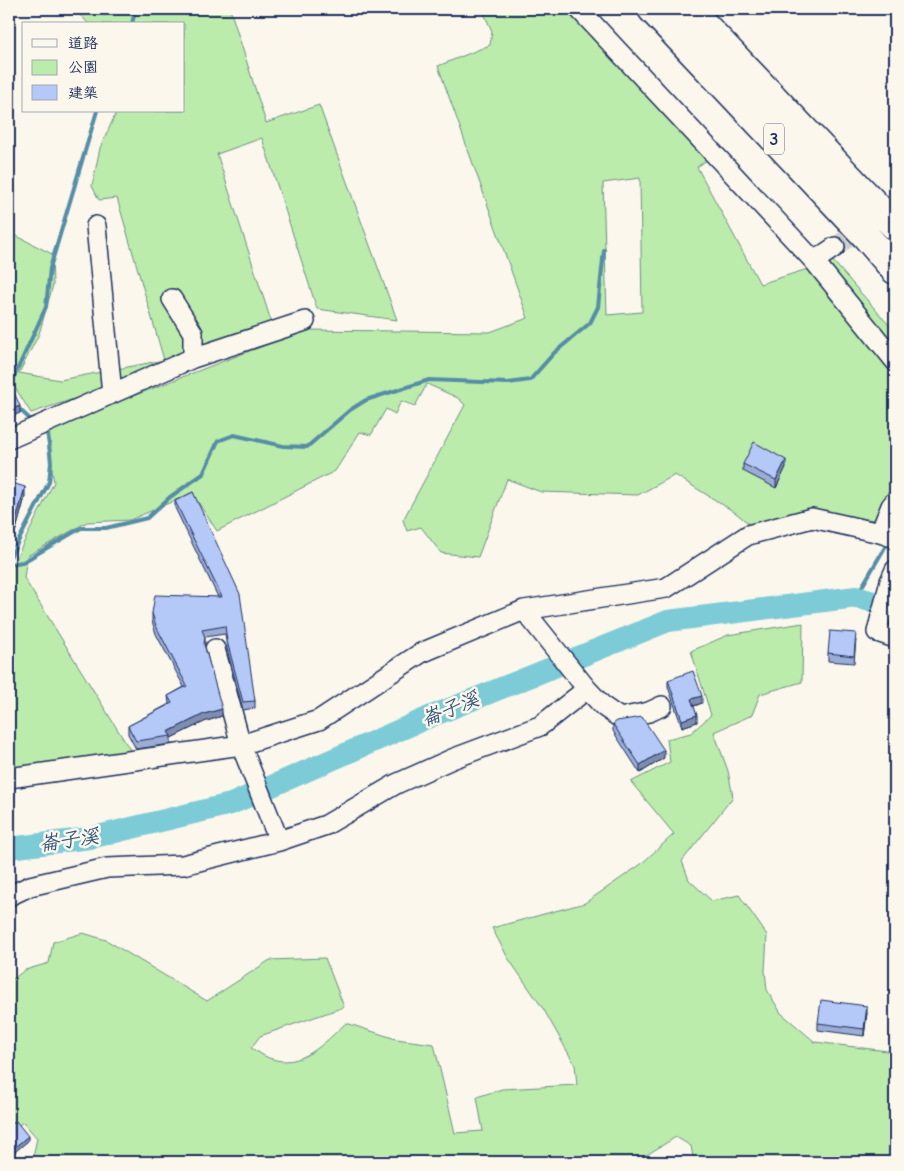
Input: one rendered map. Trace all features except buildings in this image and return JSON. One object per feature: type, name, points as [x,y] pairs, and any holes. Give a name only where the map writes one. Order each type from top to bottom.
[{"type":"highway","name":"3","points":[[652,9],[866,236],[895,270]]},
{"type":"highway","name":"3","points":[[689,9],[895,213]]},
{"type":"street","points":[[579,9],[814,261],[895,361]]},
{"type":"street","points":[[96,226],[112,394]]},
{"type":"street","points":[[814,261],[835,247]]},
{"type":"street","points":[[172,299],[193,333],[193,358]]},
{"type":"street","points":[[9,439],[193,358],[305,321]]},
{"type":"street","points":[[9,778],[240,745],[319,720],[421,653],[524,610],[666,588],[748,535],[812,518],[888,536],[891,506],[895,502]]},
{"type":"street","points":[[895,570],[890,581],[877,632],[895,638]]},
{"type":"street","points":[[524,610],[586,689],[604,707],[620,718],[649,712],[662,706]]},
{"type":"street","points":[[215,649],[240,745],[279,841]]},
{"type":"street","points":[[9,896],[30,886],[107,868],[183,864],[279,841],[326,825],[396,784],[452,759],[540,726],[586,689]]},
{"type":"green space","points":[[74,9],[230,9],[266,123],[319,105],[397,320],[317,309],[262,138],[217,154],[272,324],[98,391],[31,413],[9,378],[9,232],[52,254],[53,285],[39,334],[19,373],[60,380],[164,360],[117,198],[99,200],[92,186],[100,148],[117,112],[185,112],[185,22],[87,22]]},
{"type":"green space","points":[[482,9],[566,9],[714,155],[697,167],[760,284],[833,261],[895,332],[895,527],[874,520],[807,512],[749,524],[736,513],[675,475],[638,495],[541,492],[507,479],[478,557],[441,553],[421,527],[407,531],[403,520],[465,405],[458,398],[427,384],[415,406],[401,401],[395,414],[386,409],[371,435],[360,432],[335,471],[217,531],[192,493],[130,520],[87,522],[27,556],[24,578],[132,753],[9,768],[9,572],[54,482],[45,430],[304,330],[490,332],[528,318],[438,66],[490,45],[492,31]],"holes":[[[640,178],[642,312],[607,315],[603,183]]]},
{"type":"green space","points":[[803,623],[802,682],[760,694],[752,715],[714,732],[728,771],[733,797],[682,861],[689,880],[712,901],[739,895],[767,935],[765,971],[767,990],[781,1013],[815,1042],[895,1052],[895,1162],[694,1162],[691,1146],[676,1137],[635,1162],[32,1162],[37,1138],[23,1122],[9,1133],[9,982],[25,970],[49,963],[53,942],[83,933],[106,940],[207,1001],[270,960],[325,958],[344,1007],[260,1036],[251,1048],[269,1058],[281,1061],[291,1060],[302,1057],[320,1046],[346,1023],[396,1039],[434,1044],[455,1133],[483,1131],[477,1097],[502,1089],[577,1085],[575,1065],[544,1010],[508,958],[492,928],[585,903],[640,865],[674,834],[631,782],[670,762],[667,739],[691,733],[711,715],[691,651],[728,635]]},
{"type":"waterway","points":[[132,9],[134,15],[132,22]]},
{"type":"waterway","points":[[12,392],[13,379],[46,307],[50,268],[97,112]]},
{"type":"waterway","points":[[9,564],[23,562],[81,528],[106,528],[147,518],[170,497],[203,474],[218,441],[234,435],[283,446],[307,447],[350,410],[366,400],[429,380],[508,383],[530,380],[554,353],[590,323],[598,307],[604,250]]},
{"type":"waterway","points":[[17,407],[34,423]]},
{"type":"waterway","points":[[9,559],[49,482],[51,463],[48,434],[43,430]]},
{"type":"waterway","points":[[856,597],[888,542]]},
{"type":"waterway","name":"崙子溪","points":[[9,848],[90,838],[231,804],[427,718],[668,621],[856,597],[895,608]]},
{"type":"tunnel","points":[[835,247],[869,224]]}]
